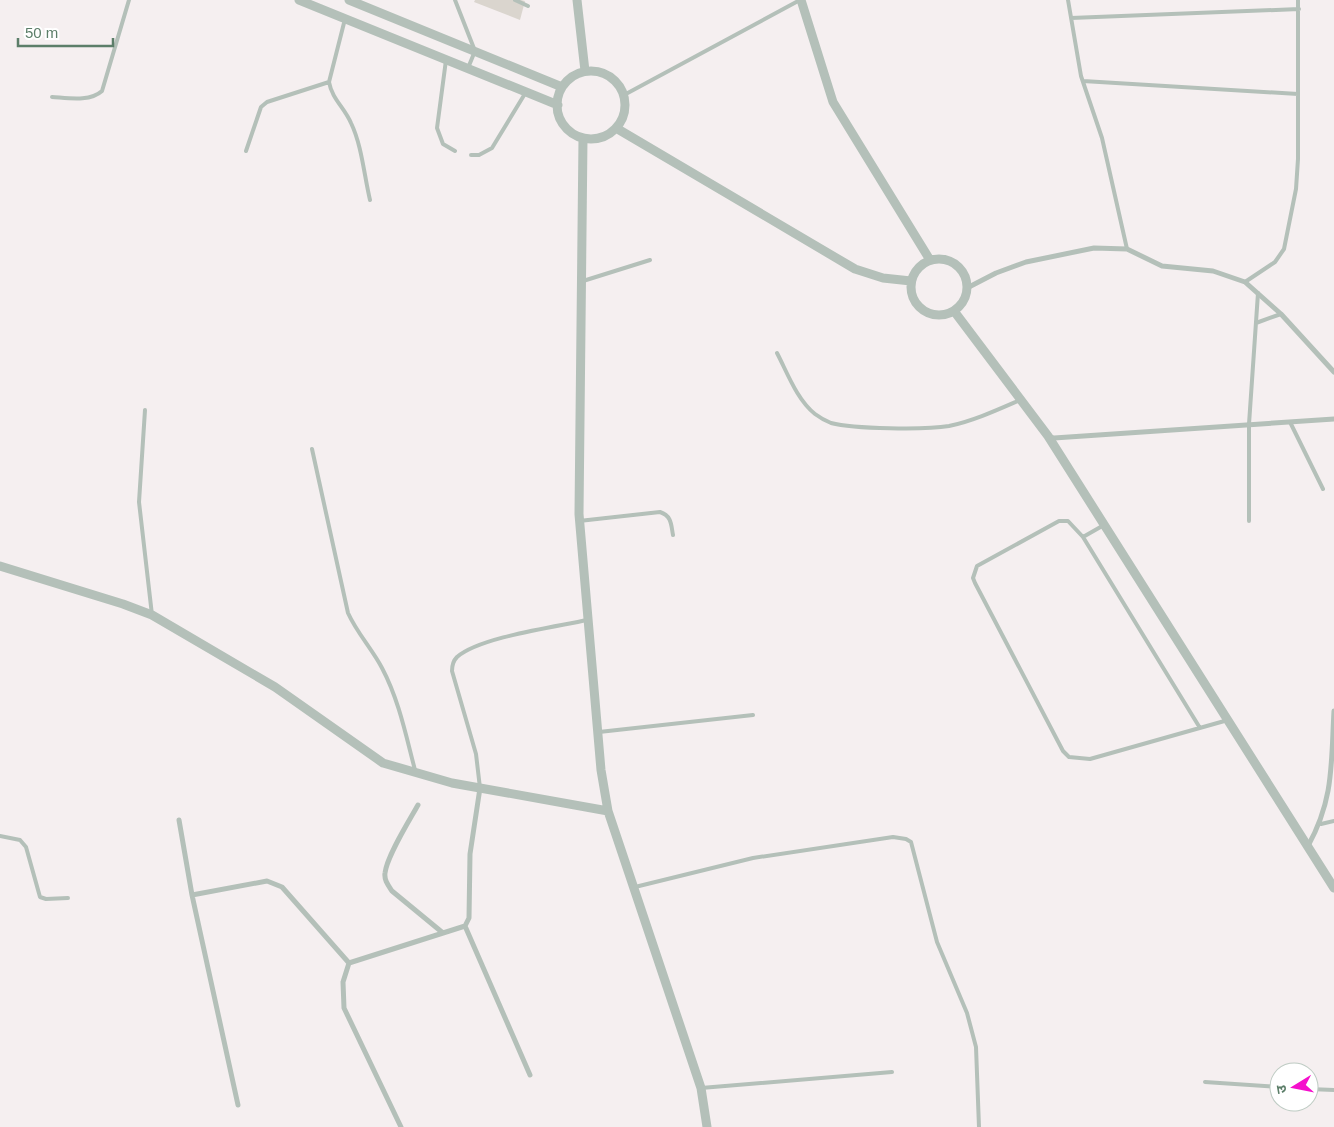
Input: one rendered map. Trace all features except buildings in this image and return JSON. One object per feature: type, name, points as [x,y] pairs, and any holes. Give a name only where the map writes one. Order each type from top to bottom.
[{"type":"street","points":[[299,0],[558,105]]},
{"type":"street","points":[[349,0],[562,87]]},
{"type":"street","points":[[577,0],[585,71]]},
{"type":"street","points":[[801,0],[833,102],[930,260]]},
{"type":"street","points":[[585,71],[599,72],[610,77],[619,85],[624,95],[625,107],[623,118],[616,128],[607,135],[597,139],[583,138],[567,130],[561,121],[558,105],[562,87],[577,74],[585,71]]},
{"type":"street","points":[[616,128],[855,270],[883,278],[911,280]]},
{"type":"street","points":[[583,138],[579,521],[597,732],[608,811],[701,1088],[707,1127]]},
{"type":"street","points":[[967,288],[1026,262],[1094,248],[1127,249],[1162,266],[1213,271],[1245,282],[1281,314],[1334,372]]},
{"type":"street","points":[[930,260],[948,260],[956,264],[966,279],[965,297],[954,311],[937,315],[920,307],[911,290],[911,280],[915,271],[930,260]]},
{"type":"street","points":[[954,311],[1048,436],[1334,888]]},
{"type":"street","points":[[1048,436],[1054,438],[1334,419]]},
{"type":"street","points":[[0,566],[123,604],[152,615],[275,687],[383,763],[480,788],[608,811]]},
{"type":"street","points":[[1308,846],[1321,824],[1330,790],[1334,711]]},
{"type":"street","points":[[349,963],[465,926],[469,918],[470,854],[480,788]]},
{"type":"street","points":[[418,804],[384,874],[386,883],[392,891],[443,933]]},
{"type":"street","points":[[179,820],[192,895],[238,1105]]},
{"type":"street","points":[[192,895],[267,881],[275,882],[349,963]]},
{"type":"street","points":[[465,926],[530,1076]]},
{"type":"street","points":[[349,963],[343,982],[344,1008],[401,1127]]},
{"type":"lane","points":[[52,97],[89,98],[96,96],[102,91],[129,0]]},
{"type":"lane","points":[[455,0],[475,51],[468,68]]},
{"type":"lane","points":[[515,0],[528,6]]},
{"type":"lane","points":[[624,95],[801,0]]},
{"type":"lane","points":[[1068,0],[1083,82],[1102,138],[1127,249]]},
{"type":"lane","points":[[1245,282],[1275,262],[1284,249],[1296,189],[1298,159],[1298,0]]},
{"type":"lane","points":[[1071,18],[1299,9]]},
{"type":"lane","points":[[345,19],[329,82],[330,92],[346,114],[355,135],[370,200]]},
{"type":"lane","points":[[446,59],[438,128],[443,144],[455,151]]},
{"type":"lane","points":[[246,151],[261,107],[266,102],[329,82]]},
{"type":"lane","points":[[1083,82],[1298,94]]},
{"type":"lane","points":[[471,155],[479,155],[492,148],[526,92]]},
{"type":"lane","points":[[580,282],[650,260]]},
{"type":"lane","points":[[1249,521],[1249,424],[1258,292]]},
{"type":"lane","points":[[1256,323],[1281,314]]},
{"type":"lane","points":[[777,353],[805,403],[815,414],[829,422],[844,425],[921,428],[947,426],[969,421],[1021,400]]},
{"type":"lane","points":[[146,410],[139,470],[139,502],[152,615]]},
{"type":"lane","points":[[1290,422],[1323,489]]},
{"type":"lane","points":[[312,449],[348,613],[356,631],[382,667],[395,695],[416,773]]},
{"type":"lane","points":[[579,521],[660,512],[666,514],[670,519],[673,535]]},
{"type":"lane","points":[[1200,728],[1083,537],[1068,521],[1059,521],[977,566],[973,578],[1063,751],[1069,757],[1090,759],[1200,728],[1228,720]]},
{"type":"lane","points":[[1083,537],[1104,524]]},
{"type":"lane","points":[[480,788],[476,754],[452,671],[452,664],[457,657],[490,642],[587,620]]},
{"type":"lane","points":[[597,732],[753,715]]},
{"type":"lane","points":[[1321,824],[1334,821]]},
{"type":"lane","points":[[0,836],[20,840],[26,847],[40,897],[46,899],[68,898]]},
{"type":"lane","points":[[635,887],[753,858],[892,837],[906,838],[911,842],[937,942],[972,1031],[976,1047],[979,1127]]},
{"type":"lane","points":[[701,1088],[892,1072]]},
{"type":"lane","points":[[1205,1082],[1269,1086]]},
{"type":"lane","points":[[1319,1089],[1334,1090]]},
{"type":"shaded area","points":[[475,0],[525,1],[520,20],[474,2]]}]
